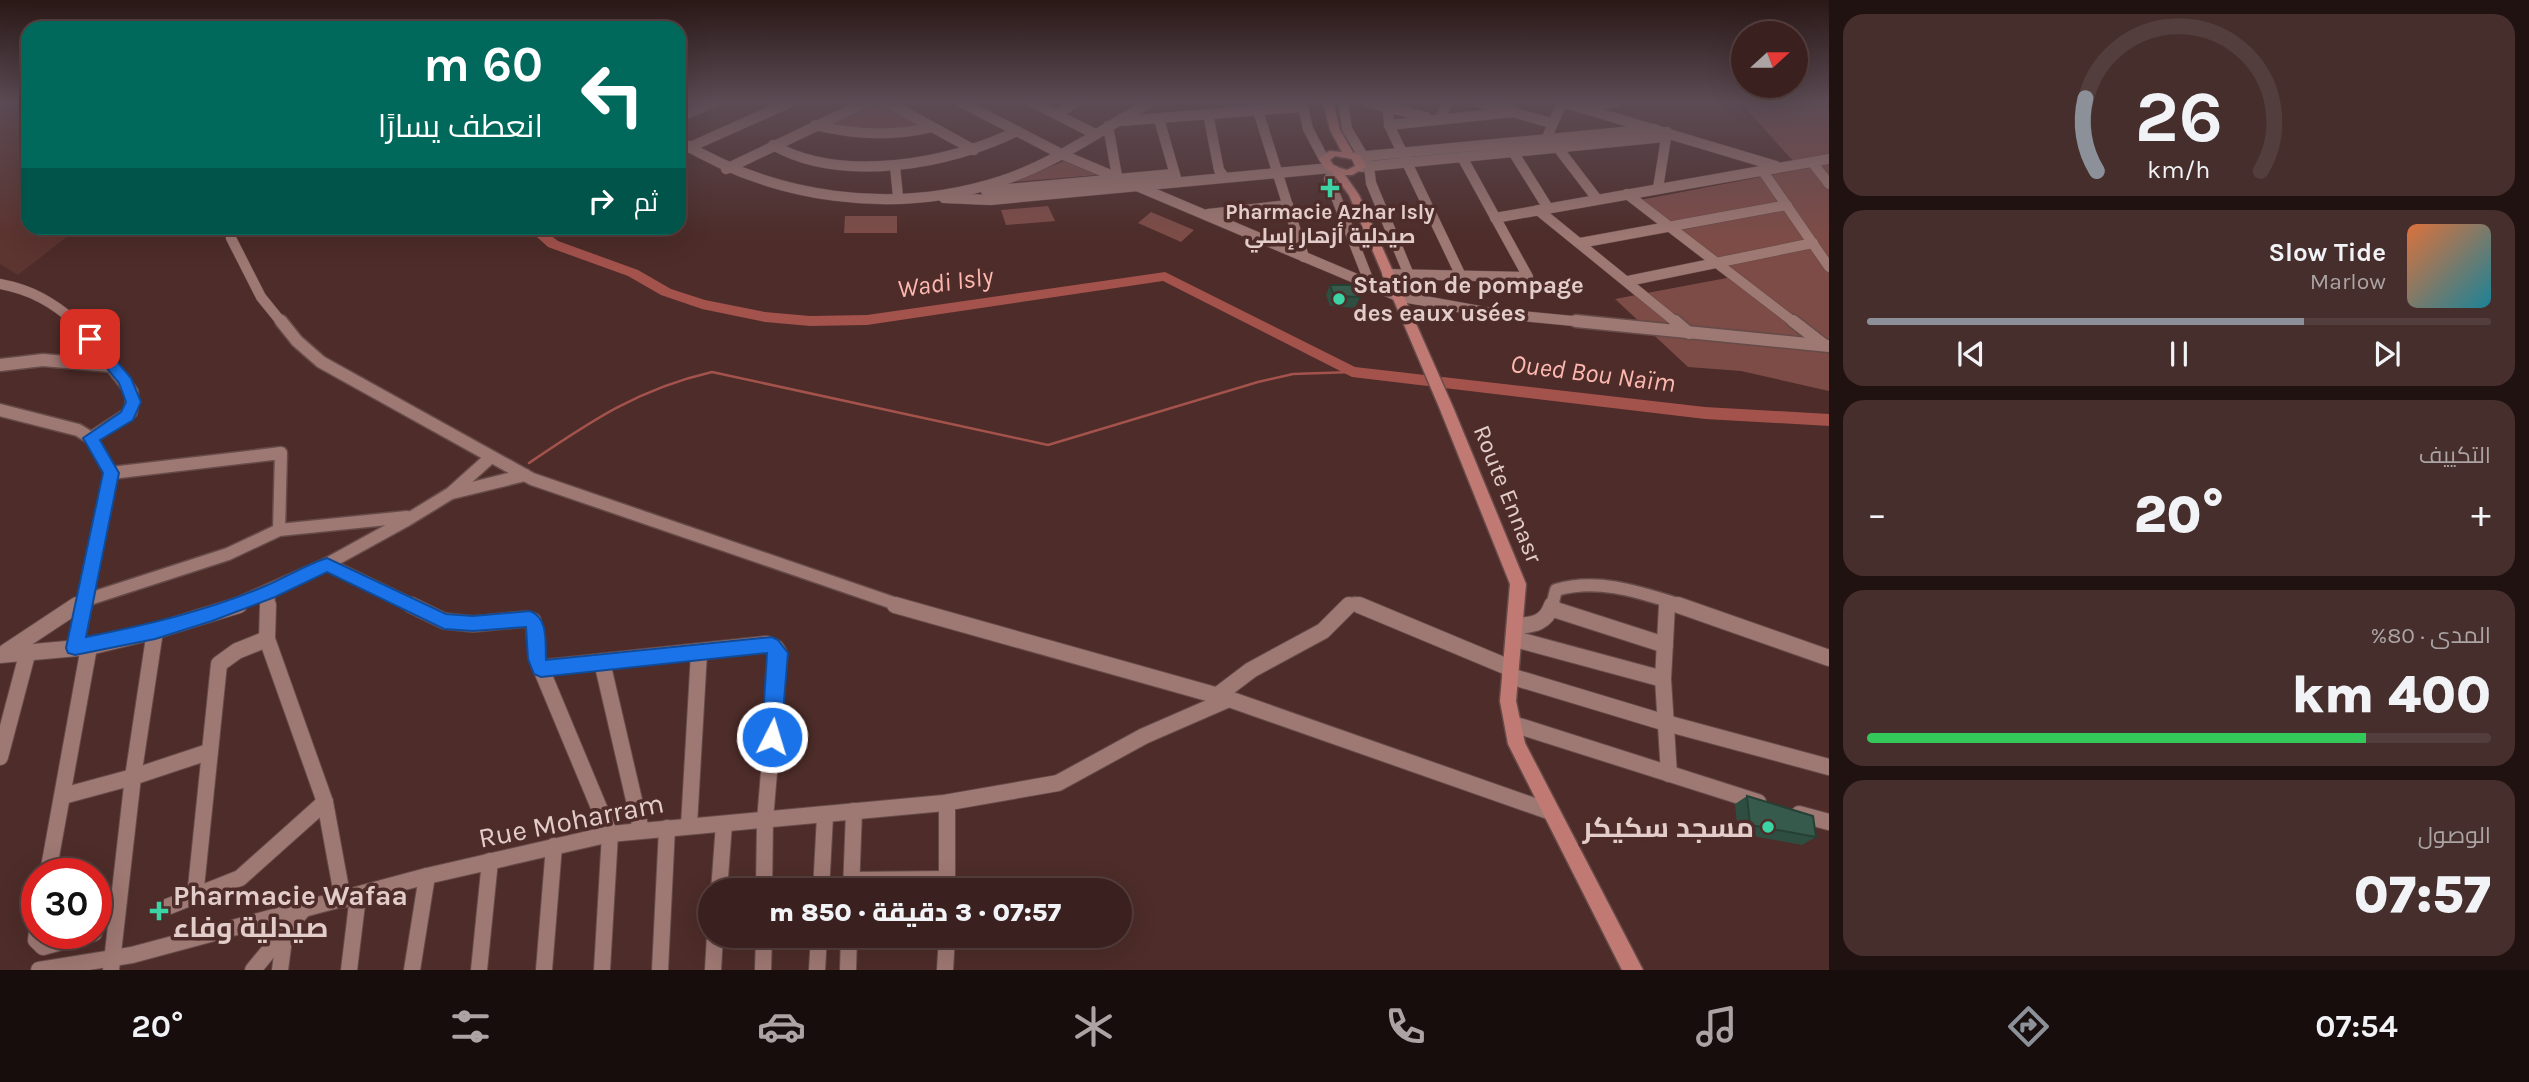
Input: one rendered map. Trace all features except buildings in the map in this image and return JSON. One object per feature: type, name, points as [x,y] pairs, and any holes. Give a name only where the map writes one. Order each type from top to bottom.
[{"type":"main road","name":"Route Ennasr","points":[[1327,147],[1330,164],[1354,195],[1446,407],[1518,584],[1516,633],[1508,701],[1517,744],[1633,970]]},
{"type":"main road","points":[[1345,147],[1360,162]]},
{"type":"main road","name":"Route Ennasr","points":[[1354,195],[1360,162]]},
{"type":"main road","points":[[1330,164],[1360,162]]},
{"type":"main road","points":[[1330,164],[1360,162]]},
{"type":"street","points":[[726,169],[769,147]]},
{"type":"street","points":[[776,147],[785,153],[821,160],[853,165],[895,166],[941,159],[980,147]]},
{"type":"street","points":[[969,147],[974,150]]},
{"type":"street","points":[[1050,147],[1397,296],[1491,313],[1827,346]]},
{"type":"street","points":[[957,191],[1008,178],[1071,147]]},
{"type":"street","points":[[1116,147],[1119,177]]},
{"type":"street","points":[[1167,147],[1176,178]]},
{"type":"street","points":[[1216,147],[1222,173]]},
{"type":"street","points":[[1270,147],[1304,257]]},
{"type":"street","points":[[1319,147],[1330,164],[1329,179],[1370,284]]},
{"type":"street","points":[[1355,147],[1409,275]]},
{"type":"street","points":[[1400,147],[1461,276]]},
{"type":"street","points":[[1360,162],[1518,147]]},
{"type":"street","points":[[1557,147],[1597,199]]},
{"type":"street","points":[[1658,188],[1664,147]]},
{"type":"street","points":[[1709,147],[1779,167]]},
{"type":"street","points":[[688,148],[726,169],[811,193],[898,197],[1119,177],[1176,178]]},
{"type":"street","points":[[1406,158],[1462,157],[1510,148]]},
{"type":"street","points":[[1510,148],[1543,209],[1689,333]]},
{"type":"street","points":[[1387,274],[1527,278],[1462,157]]},
{"type":"street","points":[[1495,218],[1829,159]]},
{"type":"street","points":[[1812,162],[1829,184]]},
{"type":"street","points":[[927,195],[990,200],[1139,186],[1176,178],[1222,173],[1330,164]]},
{"type":"street","points":[[895,166],[898,197]]},
{"type":"street","points":[[1762,170],[1829,267]]},
{"type":"street","points":[[1627,194],[1827,346]]},
{"type":"street","points":[[1205,215],[1288,205]]},
{"type":"street","points":[[1580,243],[1787,205]]},
{"type":"street","points":[[230,235],[261,297],[298,341],[321,362],[525,475],[892,604],[1224,697],[1551,811]]},
{"type":"street","points":[[1628,281],[1813,243]]},
{"type":"street","points":[[0,284],[26,289],[53,303],[78,324],[132,392],[132,409],[127,416],[91,438]]},
{"type":"street","points":[[0,365],[43,360],[111,366]]},
{"type":"street","points":[[0,410],[78,430],[91,438],[111,473],[83,601],[82,647],[63,796],[51,858]]},
{"type":"street","points":[[111,473],[281,453],[279,530]]},
{"type":"street","points":[[1,654],[82,647],[155,631],[269,592],[327,564],[451,493],[491,457]]},
{"type":"street","points":[[451,493],[525,475]]},
{"type":"street","points":[[1,654],[83,601],[228,554],[279,530],[328,527],[413,516]]},
{"type":"street","points":[[327,564],[444,621],[473,624],[530,619],[535,626],[537,659],[610,834],[602,970]]},
{"type":"street","points":[[1516,633],[1544,621],[1553,609],[1556,590],[1577,583],[1667,601],[1704,612],[1794,648],[1829,658]]},
{"type":"street","points":[[269,592],[267,639],[325,802],[351,898],[349,970]]},
{"type":"street","points":[[1667,601],[1663,679],[1669,774]]},
{"type":"street","name":"Rue Moharram","points":[[38,970],[111,965],[427,876],[610,834],[947,803],[1058,783],[1144,736],[1224,697],[1251,670],[1323,631],[1350,604],[1355,603],[1510,672]]},
{"type":"street","points":[[1553,609],[1665,645]]},
{"type":"street","points":[[111,965],[133,777],[155,631]]},
{"type":"street","points":[[1516,633],[1663,679]]},
{"type":"street","points":[[195,897],[219,664],[237,651],[267,639]]},
{"type":"street","points":[[541,668],[767,644],[778,651],[765,820],[764,878]]},
{"type":"street","points":[[0,757],[7,705],[28,651]]},
{"type":"street","points":[[689,825],[699,653]]},
{"type":"street","points":[[602,662],[641,830]]},
{"type":"street","points":[[1510,672],[1665,723],[1829,767]]},
{"type":"street","points":[[1513,724],[1829,822]]},
{"type":"street","points":[[63,796],[133,777],[208,752]]},
{"type":"street","points":[[167,906],[240,878],[325,802]]},
{"type":"street","points":[[947,803],[947,878]]},
{"type":"street","points":[[851,878],[854,811]]},
{"type":"street","points":[[822,878],[825,816]]},
{"type":"street","points":[[720,878],[724,824]]},
{"type":"street","points":[[660,970],[667,828]]},
{"type":"street","points":[[544,970],[554,846]]},
{"type":"street","points":[[479,970],[489,861]]},
{"type":"street","points":[[412,970],[427,876]]},
{"type":"street","points":[[253,970],[302,912]]},
{"type":"street","points":[[280,970],[285,932]]},
{"type":"street","points":[[713,970],[714,948]]},
{"type":"street","points":[[763,970],[764,948]]},
{"type":"street","points":[[817,970],[818,948]]},
{"type":"street","points":[[848,970],[849,948]]},
{"type":"street","points":[[945,970],[946,948]]},
{"type":"shaded area","points":[[0,147],[21,147],[21,235],[69,235],[18,275],[0,264]]},
{"type":"shaded area","points":[[1781,147],[1829,147],[1829,156],[1794,162]]},
{"type":"shaded area","points":[[1064,161],[1097,175],[1013,182]]},
{"type":"shaded area","points":[[1829,164],[1829,391],[1741,371],[1688,367],[1615,299],[1732,277],[1640,200]]},
{"type":"shaded area","points":[[1048,206],[1055,221],[1006,225],[1001,210]]},
{"type":"shaded area","points":[[1151,212],[1194,230],[1181,242],[1138,223]]},
{"type":"shaded area","points":[[845,216],[897,216],[897,233],[844,233]]},
{"type":"waterway","name":"Wadi Isly","points":[[544,235],[553,244],[633,273],[666,292],[702,304],[765,317],[810,321],[867,320],[1165,276],[1352,372],[1705,413],[1829,420]]},
{"type":"waterway","points":[[529,463],[573,433],[638,397],[661,387],[712,372],[1048,445],[1258,382],[1293,374],[1352,372]]},
{"type":"place","name":"Pharmacie Azhar Isly صيدلية أزهار إسلي","points":[[1330,188]]},
{"type":"place","name":"Station de pompage des eaux usées","points":[[1339,299]]},
{"type":"place","name":"مسجد سكيكر","points":[[1768,827]]},
{"type":"place","name":"Pharmacie Wafaa صيدلية وفاء","points":[[159,911]]},
{"type":"route","points":[[90,339],[126,382],[132,392],[133,402],[127,416],[91,438],[111,473],[75,648],[155,631],[244,603],[327,564],[444,621],[473,624],[530,619],[535,626],[537,659],[541,668],[772,645],[779,653],[772,737]]},
{"type":"water label","name":"Oued Bou Naïm","points":[[1593,373]]}]
